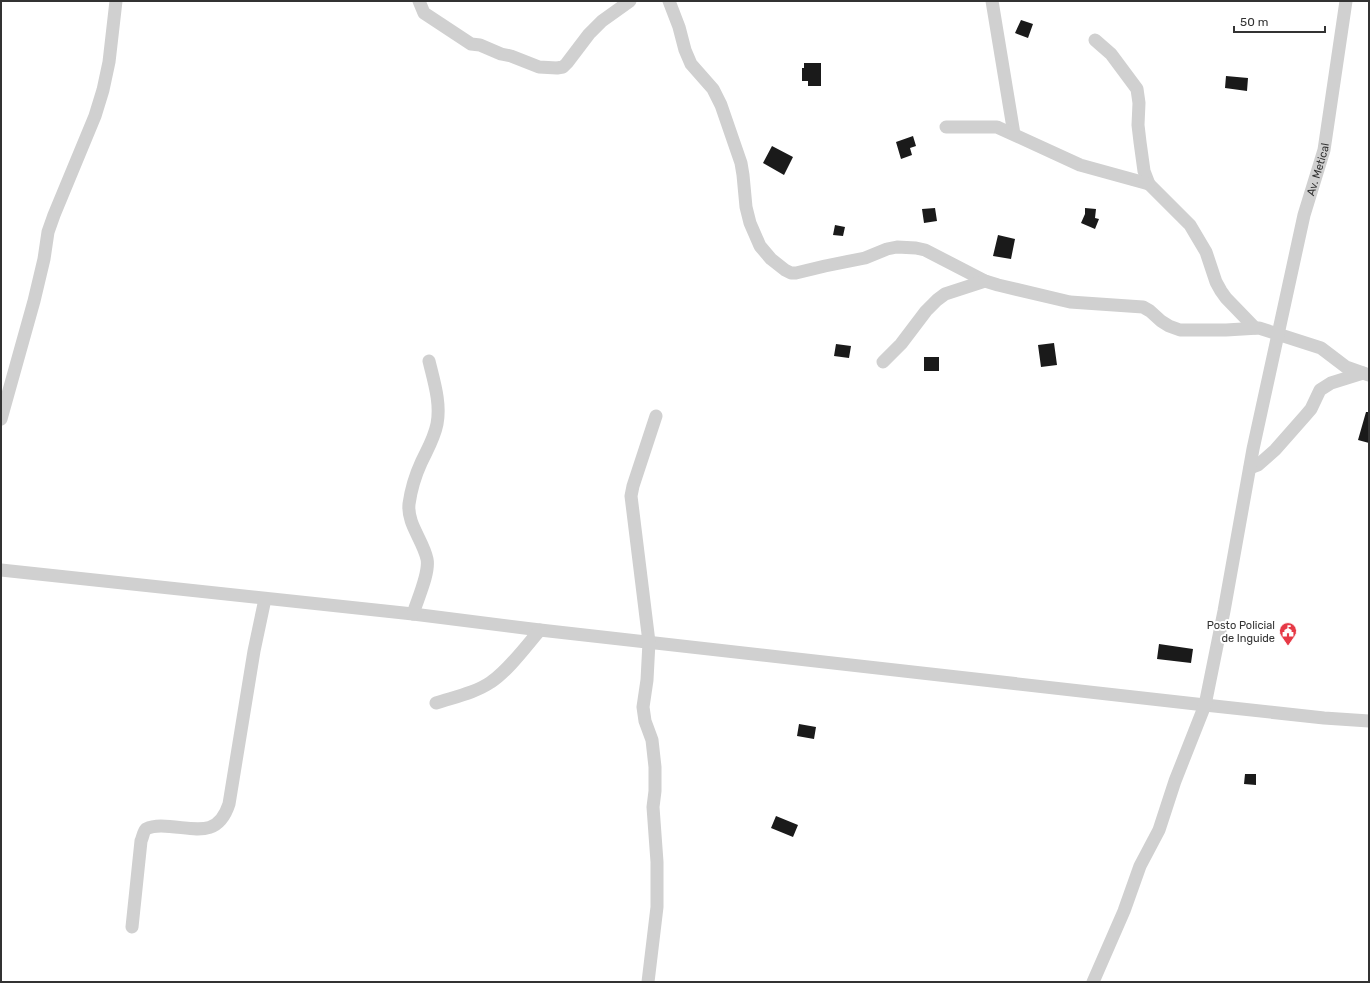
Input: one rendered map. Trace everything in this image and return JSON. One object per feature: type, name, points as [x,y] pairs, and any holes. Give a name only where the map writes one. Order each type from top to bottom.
[{"type":"street","points":[[1,419],[34,301],[44,259],[48,232],[95,116],[103,90],[109,62],[116,1]]},
{"type":"street","points":[[419,1],[424,13],[471,44],[480,45],[539,67],[557,68],[567,64],[589,34],[602,21],[630,1]]},
{"type":"street","points":[[669,1],[691,64],[713,89],[721,105],[741,163],[744,175],[746,207],[754,234],[760,246],[778,266],[791,273],[804,272],[865,258],[887,249],[897,247],[916,248],[925,250],[985,281],[1070,302],[1143,307],[1150,311],[1160,321],[1180,330],[1259,328],[1321,348],[1346,368],[1366,374]]},
{"type":"street","points":[[992,1],[1014,134]]},
{"type":"street","name":"Av. Metical","points":[[1093,982],[1124,911],[1140,866],[1159,830],[1175,781],[1205,705],[1250,468],[1278,334],[1304,215],[1324,150],[1346,1]]},
{"type":"street","points":[[1095,40],[1111,54],[1137,89],[1140,103],[1138,124],[1140,142],[1144,171],[1150,184],[1190,225],[1206,252],[1216,282],[1226,298],[1255,328]]},
{"type":"street","points":[[946,127],[997,127],[1080,164],[1150,184]]},
{"type":"street","points":[[883,362],[901,344],[926,311],[937,300],[945,294],[985,281]]},
{"type":"street","points":[[413,614],[424,579],[427,559],[410,517],[409,504],[417,472],[435,432],[438,412],[438,400],[429,361]]},
{"type":"street","points":[[1250,468],[1258,465],[1280,444],[1311,409],[1320,390],[1331,383],[1366,374]]},
{"type":"street","points":[[648,982],[657,907],[657,862],[653,807],[655,791],[654,751],[652,740],[645,721],[643,707],[647,680],[649,642],[631,496],[656,416]]},
{"type":"street","points":[[1,570],[413,614],[540,630],[1205,705],[1324,718],[1369,721]]},
{"type":"street","points":[[132,927],[141,841],[144,831],[148,828],[158,826],[200,829],[212,827],[223,819],[230,804],[254,650],[265,599]]},
{"type":"street","points":[[436,703],[467,694],[492,682],[511,664],[540,630]]},
{"type":"building","points":[[1021,20],[1033,24],[1028,38],[1015,33]]},
{"type":"building","points":[[804,63],[821,63],[821,86],[808,86],[808,81],[802,81],[802,68],[804,68]]},
{"type":"building","points":[[1226,76],[1248,78],[1247,91],[1225,88]]},
{"type":"building","points":[[913,136],[916,146],[910,148],[912,155],[901,159],[896,142]]},
{"type":"building","points":[[772,146],[793,157],[784,175],[763,163]]},
{"type":"building","points":[[935,208],[937,221],[924,223],[922,209]]},
{"type":"building","points":[[1085,208],[1096,209],[1095,218],[1099,219],[1095,229],[1081,223],[1085,214]]},
{"type":"building","points":[[835,225],[845,227],[843,236],[833,235]]},
{"type":"building","points":[[998,235],[1015,239],[1011,259],[993,256]]},
{"type":"building","points":[[1054,343],[1057,365],[1041,367],[1038,345]]},
{"type":"building","points":[[836,344],[851,346],[849,358],[834,356]]},
{"type":"building","points":[[924,357],[939,357],[939,371],[924,371]]},
{"type":"building","points":[[1366,412],[1369,412],[1369,443],[1358,440]]},
{"type":"building","points":[[1159,644],[1193,649],[1191,663],[1157,659]]},
{"type":"building","points":[[799,724],[816,727],[814,739],[797,736]]},
{"type":"building","points":[[1245,774],[1256,774],[1256,785],[1244,784]]},
{"type":"building","points":[[776,816],[798,825],[793,837],[771,828]]},
{"type":"place","name":"Posto Policial de Inguide","points":[[1288,646]]}]
